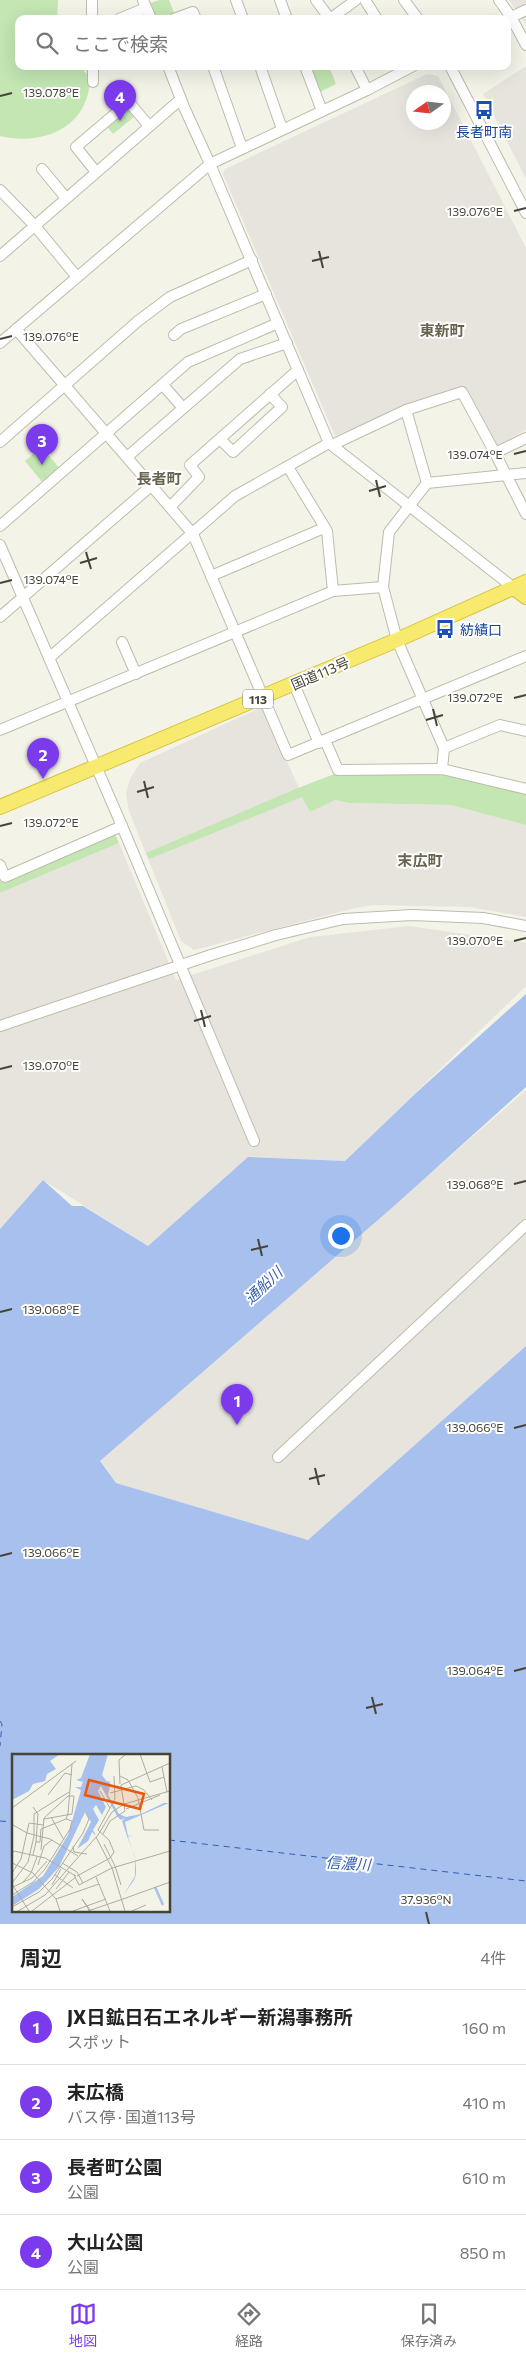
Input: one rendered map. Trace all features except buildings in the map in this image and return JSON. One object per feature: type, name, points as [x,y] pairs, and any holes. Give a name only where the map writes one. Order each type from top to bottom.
[{"type":"highway","points":[[520,585],[526,598]]},
{"type":"highway","name":"国道113号","points":[[0,807],[294,684],[520,585]]},
{"type":"street","points":[[92,0],[92,15]]},
{"type":"street","points":[[236,0],[242,15]]},
{"type":"street","points":[[280,0],[286,15]]},
{"type":"street","points":[[316,0],[327,15]]},
{"type":"street","points":[[335,15],[356,0]]},
{"type":"street","points":[[364,0],[374,15]]},
{"type":"street","points":[[404,0],[415,15]]},
{"type":"street","points":[[499,0],[507,15]]},
{"type":"street","points":[[126,15],[145,4]]},
{"type":"street","points":[[511,17],[526,10]]},
{"type":"street","points":[[511,21],[526,45]]},
{"type":"street","points":[[93,70],[93,82]]},
{"type":"street","points":[[170,70],[331,444],[409,506],[520,585]]},
{"type":"street","points":[[214,70],[242,148]]},
{"type":"street","points":[[261,70],[282,129]]},
{"type":"street","points":[[307,70],[322,111]]},
{"type":"street","points":[[357,70],[367,90]]},
{"type":"street","points":[[0,343],[210,164],[405,70]]},
{"type":"street","points":[[452,70],[522,197],[526,213]]},
{"type":"street","points":[[0,256],[181,99]]},
{"type":"street","points":[[96,172],[76,147],[128,102],[149,126]]},
{"type":"street","points":[[42,169],[66,198]]},
{"type":"street","points":[[0,190],[35,226],[78,277]]},
{"type":"street","points":[[0,442],[138,321],[170,297],[252,260]]},
{"type":"street","points":[[174,335],[181,330],[266,294]]},
{"type":"street","points":[[0,526],[188,362],[278,323]]},
{"type":"street","points":[[16,329],[171,506],[193,534],[288,755],[526,656]]},
{"type":"street","points":[[127,457],[240,359],[287,343]]},
{"type":"street","points":[[171,506],[199,477],[190,465],[298,370]]},
{"type":"street","points":[[163,385],[183,408]]},
{"type":"street","points":[[49,658],[235,496],[331,444],[406,410],[462,392],[526,514]]},
{"type":"street","points":[[220,439],[233,452],[282,407],[270,394]]},
{"type":"street","points":[[406,410],[427,483]]},
{"type":"street","points":[[495,453],[526,438]]},
{"type":"street","points":[[288,467],[326,531],[333,591]]},
{"type":"street","points":[[442,769],[444,748],[397,640],[383,587],[389,532],[427,483],[526,473]]},
{"type":"street","points":[[0,618],[152,485]]},
{"type":"street","points":[[211,576],[324,528]]},
{"type":"street","points":[[0,545],[122,826],[254,1140]]},
{"type":"street","points":[[0,730],[333,591],[383,587]]},
{"type":"street","points":[[122,642],[136,674]]},
{"type":"street","points":[[294,684],[338,770],[442,769],[526,789]]},
{"type":"street","points":[[444,748],[500,725],[526,731]]},
{"type":"street","points":[[0,865],[5,878],[122,826]]},
{"type":"street","points":[[0,1026],[276,935],[342,919],[412,915],[483,918],[526,926]]},
{"type":"street","points":[[278,1456],[526,1225]]},
{"type":"shaded area","points":[[509,0],[526,0],[526,24]]},
{"type":"shaded area","points":[[526,66],[526,179],[483,94]]},
{"type":"shaded area","points":[[427,74],[438,76],[443,85],[406,85],[406,130],[451,130],[451,101],[526,248],[526,430],[498,445],[495,444],[465,387],[406,405],[335,436],[223,174],[225,169]]},
{"type":"shaded area","points":[[262,707],[310,812],[333,800],[349,803],[451,805],[526,825],[526,917],[470,907],[373,905],[194,950],[181,941],[129,811],[126,794],[130,779],[140,763]]},
{"type":"shaded area","points":[[119,843],[176,980],[310,937],[409,926],[526,943],[526,986],[345,1161],[248,1157],[148,1246],[43,1180],[0,1229],[0,893]]},
{"type":"shaded area","points":[[526,1090],[526,1346],[308,1540],[116,1483],[100,1461]]},
{"type":"green space","points":[[0,0],[58,0],[57,15],[15,15],[15,70],[83,70],[90,78],[88,95],[82,110],[61,130],[47,135],[32,138],[0,136]]},
{"type":"green space","points":[[159,0],[169,0],[174,13],[155,15],[151,3]]},
{"type":"green space","points":[[309,70],[331,70],[336,84],[318,93]]},
{"type":"green space","points":[[124,110],[128,110],[134,117],[113,134],[106,125]]},
{"type":"green space","points":[[42,447],[60,469],[43,483],[25,461]]},
{"type":"green space","points":[[340,772],[444,772],[526,793],[526,825],[451,805],[349,803],[335,800],[310,812],[302,797],[149,859],[146,853],[298,788]]},
{"type":"green space","points":[[114,832],[119,843],[0,893],[0,881]]},
{"type":"water","name":"信濃川","points":[[526,994],[526,1087],[394,1206],[100,1461],[116,1483],[308,1540],[526,1346],[526,1924],[0,1924],[0,1229],[43,1180],[72,1206],[83,1206],[148,1246],[248,1157],[345,1161],[417,1092]]},
{"type":"ferry route","points":[[0,1721],[2,1724],[0,1746]]},
{"type":"ferry route","points":[[0,1821],[12,1822]]},
{"type":"ferry route","points":[[170,1840],[526,1881]]},
{"type":"place","name":"長者町南","points":[[484,110]]},
{"type":"place","name":"大山公園","points":[[120,121]]},
{"type":"place","name":"長者町公園","points":[[42,465]]},
{"type":"place","name":"紡績口","points":[[445,629]]},
{"type":"place","name":"末広橋","points":[[43,779]]},
{"type":"place","name":"JX日鉱日石エネルギー新潟事務所","points":[[237,1425]]},
{"type":"district","name":"東新町","points":[[442,330]]},
{"type":"district","name":"長者町","points":[[159,478]]},
{"type":"district","name":"末広町","points":[[420,860]]},
{"type":"water label","name":"通船川","points":[[263,1285]]}]
